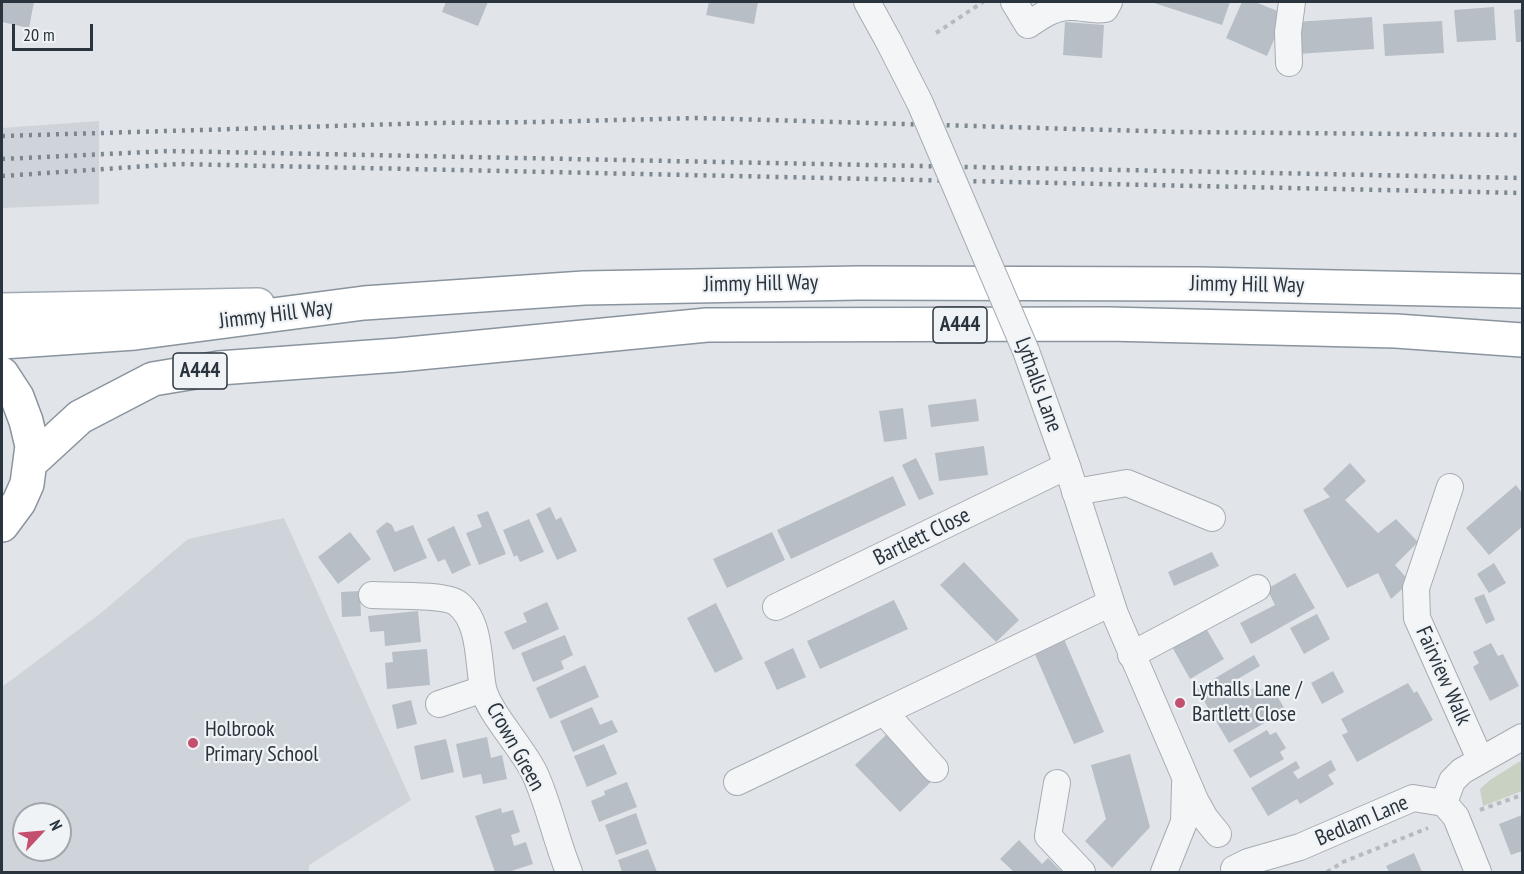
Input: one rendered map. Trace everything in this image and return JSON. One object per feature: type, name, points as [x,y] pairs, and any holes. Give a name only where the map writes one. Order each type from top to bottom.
[{"type":"main road","name":"Jimmy Hill Way","points":[[2,342],[135,333],[364,303],[584,288],[860,283],[1199,284],[1522,291]]},
{"type":"main road","points":[[2,310],[364,303]]},
{"type":"main road","name":"Jimmy Hill Way","points":[[30,463],[80,417],[153,379],[219,368],[398,355],[707,325],[1108,324],[1396,331],[1522,340]]},
{"type":"main road","points":[[2,374],[16,397],[26,421],[32,446],[27,484],[19,502],[2,525]]},
{"type":"street","name":"Lythalls Lane","points":[[867,2],[920,103],[1026,351],[1067,466],[1111,603],[1131,655],[1204,818],[1228,855]]},
{"type":"street","points":[[1014,2],[1028,25],[1061,8],[1105,9],[1109,2]]},
{"type":"street","points":[[1289,63],[1287,32],[1292,2]]},
{"type":"street","name":"Bartlett Close","points":[[776,607],[1067,466]]},
{"type":"street","points":[[1075,492],[1127,483],[1212,518]]},
{"type":"street","name":"Fairview Walk","points":[[1450,488],[1416,588],[1417,618],[1480,759]]},
{"type":"street","points":[[1131,655],[1257,588]]},
{"type":"street","name":"Crown Green","points":[[372,595],[450,599],[463,608],[471,624],[480,654],[483,690],[535,773],[569,873]]},
{"type":"street","points":[[737,782],[1111,603]]},
{"type":"street","name":"Crown Green","points":[[439,704],[483,690]]},
{"type":"street","points":[[884,712],[935,769]]},
{"type":"street","name":"Bedlam Lane","points":[[1170,861],[1185,835],[1198,830],[1209,830],[1228,855],[1281,853],[1413,798],[1450,811],[1452,781],[1480,759],[1522,737]]},
{"type":"street","name":"Lythalls Lane","points":[[1170,861],[1184,822],[1185,778]]},
{"type":"street","points":[[1057,783],[1048,836],[1083,873]]},
{"type":"street","points":[[1450,811],[1478,873]]},
{"type":"path","points":[[936,33],[983,2]]},
{"type":"path","points":[[1327,873],[1343,862],[1450,811],[1522,795]]},
{"type":"shaded area","points":[[99,121],[99,204],[2,208],[2,128]]},
{"type":"shaded area","name":"Holbrook Primary School","points":[[284,518],[411,800],[309,865],[309,872],[2,872],[2,687],[101,613],[188,539]]},
{"type":"green space","points":[[1522,760],[1522,791],[1483,806],[1480,789]]},
{"type":"building","points":[[2,2],[34,2],[29,28],[2,22]]},
{"type":"building","points":[[446,2],[488,2],[478,26],[442,12]]},
{"type":"building","points":[[709,2],[758,2],[754,24],[706,15]]},
{"type":"building","points":[[1151,2],[1230,2],[1222,25]]},
{"type":"building","points":[[1242,2],[1255,2],[1285,14],[1267,56],[1226,38]]},
{"type":"building","points":[[1494,7],[1496,40],[1457,42],[1454,10]]},
{"type":"building","points":[[1522,9],[1522,42],[1516,42],[1514,10]]},
{"type":"building","points":[[1372,17],[1374,49],[1297,54],[1295,22]]},
{"type":"building","points":[[1442,21],[1444,53],[1385,56],[1383,24]]},
{"type":"building","points":[[1065,22],[1104,25],[1102,58],[1063,55]]},
{"type":"building","points":[[976,399],[979,421],[931,427],[928,405]]},
{"type":"building","points":[[903,408],[907,439],[884,442],[879,411]]},
{"type":"building","points":[[984,446],[988,475],[939,481],[935,453]]},
{"type":"building","points":[[916,458],[934,494],[919,500],[902,465]]},
{"type":"building","points":[[1350,463],[1366,481],[1345,500],[1378,533],[1396,519],[1418,542],[1395,565],[1410,582],[1391,599],[1378,573],[1347,588],[1303,510],[1330,497],[1323,489]]},
{"type":"building","points":[[893,476],[906,505],[791,559],[777,530]]},
{"type":"building","points":[[1516,485],[1522,493],[1522,527],[1489,555],[1466,528]]},
{"type":"building","points":[[550,507],[556,520],[561,517],[577,551],[557,560],[536,514]]},
{"type":"building","points":[[488,511],[506,554],[479,565],[466,533],[482,527],[477,515]]},
{"type":"building","points":[[529,519],[544,552],[520,562],[517,555],[514,557],[503,530]]},
{"type":"building","points":[[387,522],[392,525],[395,532],[413,525],[427,558],[394,572],[376,531]]},
{"type":"building","points":[[454,526],[471,565],[452,574],[445,559],[438,562],[427,539]]},
{"type":"building","points":[[350,532],[371,559],[338,584],[318,557]]},
{"type":"building","points":[[772,532],[785,560],[727,588],[713,559]]},
{"type":"building","points":[[1212,552],[1219,566],[1174,586],[1168,572]]},
{"type":"building","points":[[964,562],[1019,620],[996,642],[940,585]]},
{"type":"building","points":[[1494,563],[1506,583],[1489,593],[1477,574]]},
{"type":"building","points":[[1295,573],[1315,608],[1251,644],[1240,623],[1275,605],[1267,589]]},
{"type":"building","points":[[360,591],[361,616],[342,617],[341,592]]},
{"type":"building","points":[[1484,594],[1495,620],[1486,624],[1474,598]]},
{"type":"building","points":[[894,600],[908,629],[820,669],[807,641]]},
{"type":"building","points":[[547,602],[559,629],[513,650],[504,632],[527,622],[523,613]]},
{"type":"building","points":[[716,603],[743,659],[715,673],[687,618]]},
{"type":"building","points":[[418,611],[421,642],[385,646],[384,631],[370,632],[368,616]]},
{"type":"building","points":[[1317,614],[1330,639],[1304,654],[1290,628]]},
{"type":"building","points":[[1204,625],[1224,659],[1190,679],[1171,645]]},
{"type":"building","points":[[565,635],[573,655],[561,661],[564,669],[533,682],[521,653]]},
{"type":"building","points":[[1064,639],[1104,732],[1074,744],[1034,652]]},
{"type":"building","points":[[1491,643],[1498,656],[1503,654],[1519,686],[1490,701],[1473,667],[1479,663],[1473,652]]},
{"type":"building","points":[[793,648],[806,677],[777,690],[764,662]]},
{"type":"building","points":[[427,649],[430,685],[387,689],[385,663],[393,662],[392,652]]},
{"type":"building","points":[[1254,655],[1260,666],[1236,680],[1244,694],[1257,686],[1263,695],[1273,689],[1286,711],[1229,743],[1197,689]]},
{"type":"building","points":[[585,665],[599,697],[550,719],[536,688]]},
{"type":"building","points":[[1333,671],[1344,692],[1322,704],[1311,683]]},
{"type":"building","points":[[1408,683],[1414,693],[1417,691],[1433,720],[1357,762],[1342,735],[1348,732],[1341,719]]},
{"type":"building","points":[[411,700],[417,724],[397,729],[392,705]]},
{"type":"building","points":[[592,707],[600,725],[612,720],[618,732],[573,752],[560,721]]},
{"type":"building","points":[[1267,730],[1270,735],[1276,732],[1286,748],[1280,752],[1284,759],[1250,778],[1233,750]]},
{"type":"building","points":[[887,734],[932,781],[900,812],[855,765]]},
{"type":"building","points":[[487,737],[491,758],[502,755],[507,779],[483,784],[481,774],[463,778],[456,744]]},
{"type":"building","points":[[446,739],[454,772],[421,780],[414,746]]},
{"type":"building","points":[[604,744],[617,774],[587,787],[574,756]]},
{"type":"building","points":[[1130,754],[1150,827],[1112,868],[1085,841],[1106,819],[1091,765]]},
{"type":"building","points":[[1331,760],[1336,770],[1328,775],[1334,784],[1300,804],[1297,799],[1268,816],[1251,788],[1296,761],[1300,768],[1293,772],[1298,779]]},
{"type":"building","points":[[627,782],[637,807],[599,822],[591,801],[605,795],[604,791]]},
{"type":"building","points":[[501,808],[502,813],[513,810],[520,832],[511,835],[514,846],[526,842],[533,864],[508,872],[495,872],[475,816]]},
{"type":"building","points":[[636,813],[647,844],[616,855],[605,825]]},
{"type":"building","points":[[1522,815],[1522,851],[1511,855],[1499,824]]},
{"type":"building","points":[[1019,840],[1042,864],[1048,858],[1062,872],[1014,872],[1000,859]]},
{"type":"building","points":[[648,849],[657,872],[622,872],[618,860]]},
{"type":"building","points":[[1414,853],[1422,872],[1389,872],[1386,866]]},
{"type":"railway","points":[[2,136],[432,123],[699,118],[1178,132],[1522,135]]},
{"type":"railway","points":[[2,159],[169,151],[1522,178]]},
{"type":"railway","points":[[2,176],[178,164],[1522,193]]},
{"type":"place","name":"Lythalls Lane / Bartlett Close","points":[[1180,703]]},
{"type":"place","name":"Holbrook Primary School","points":[[193,743]]}]
